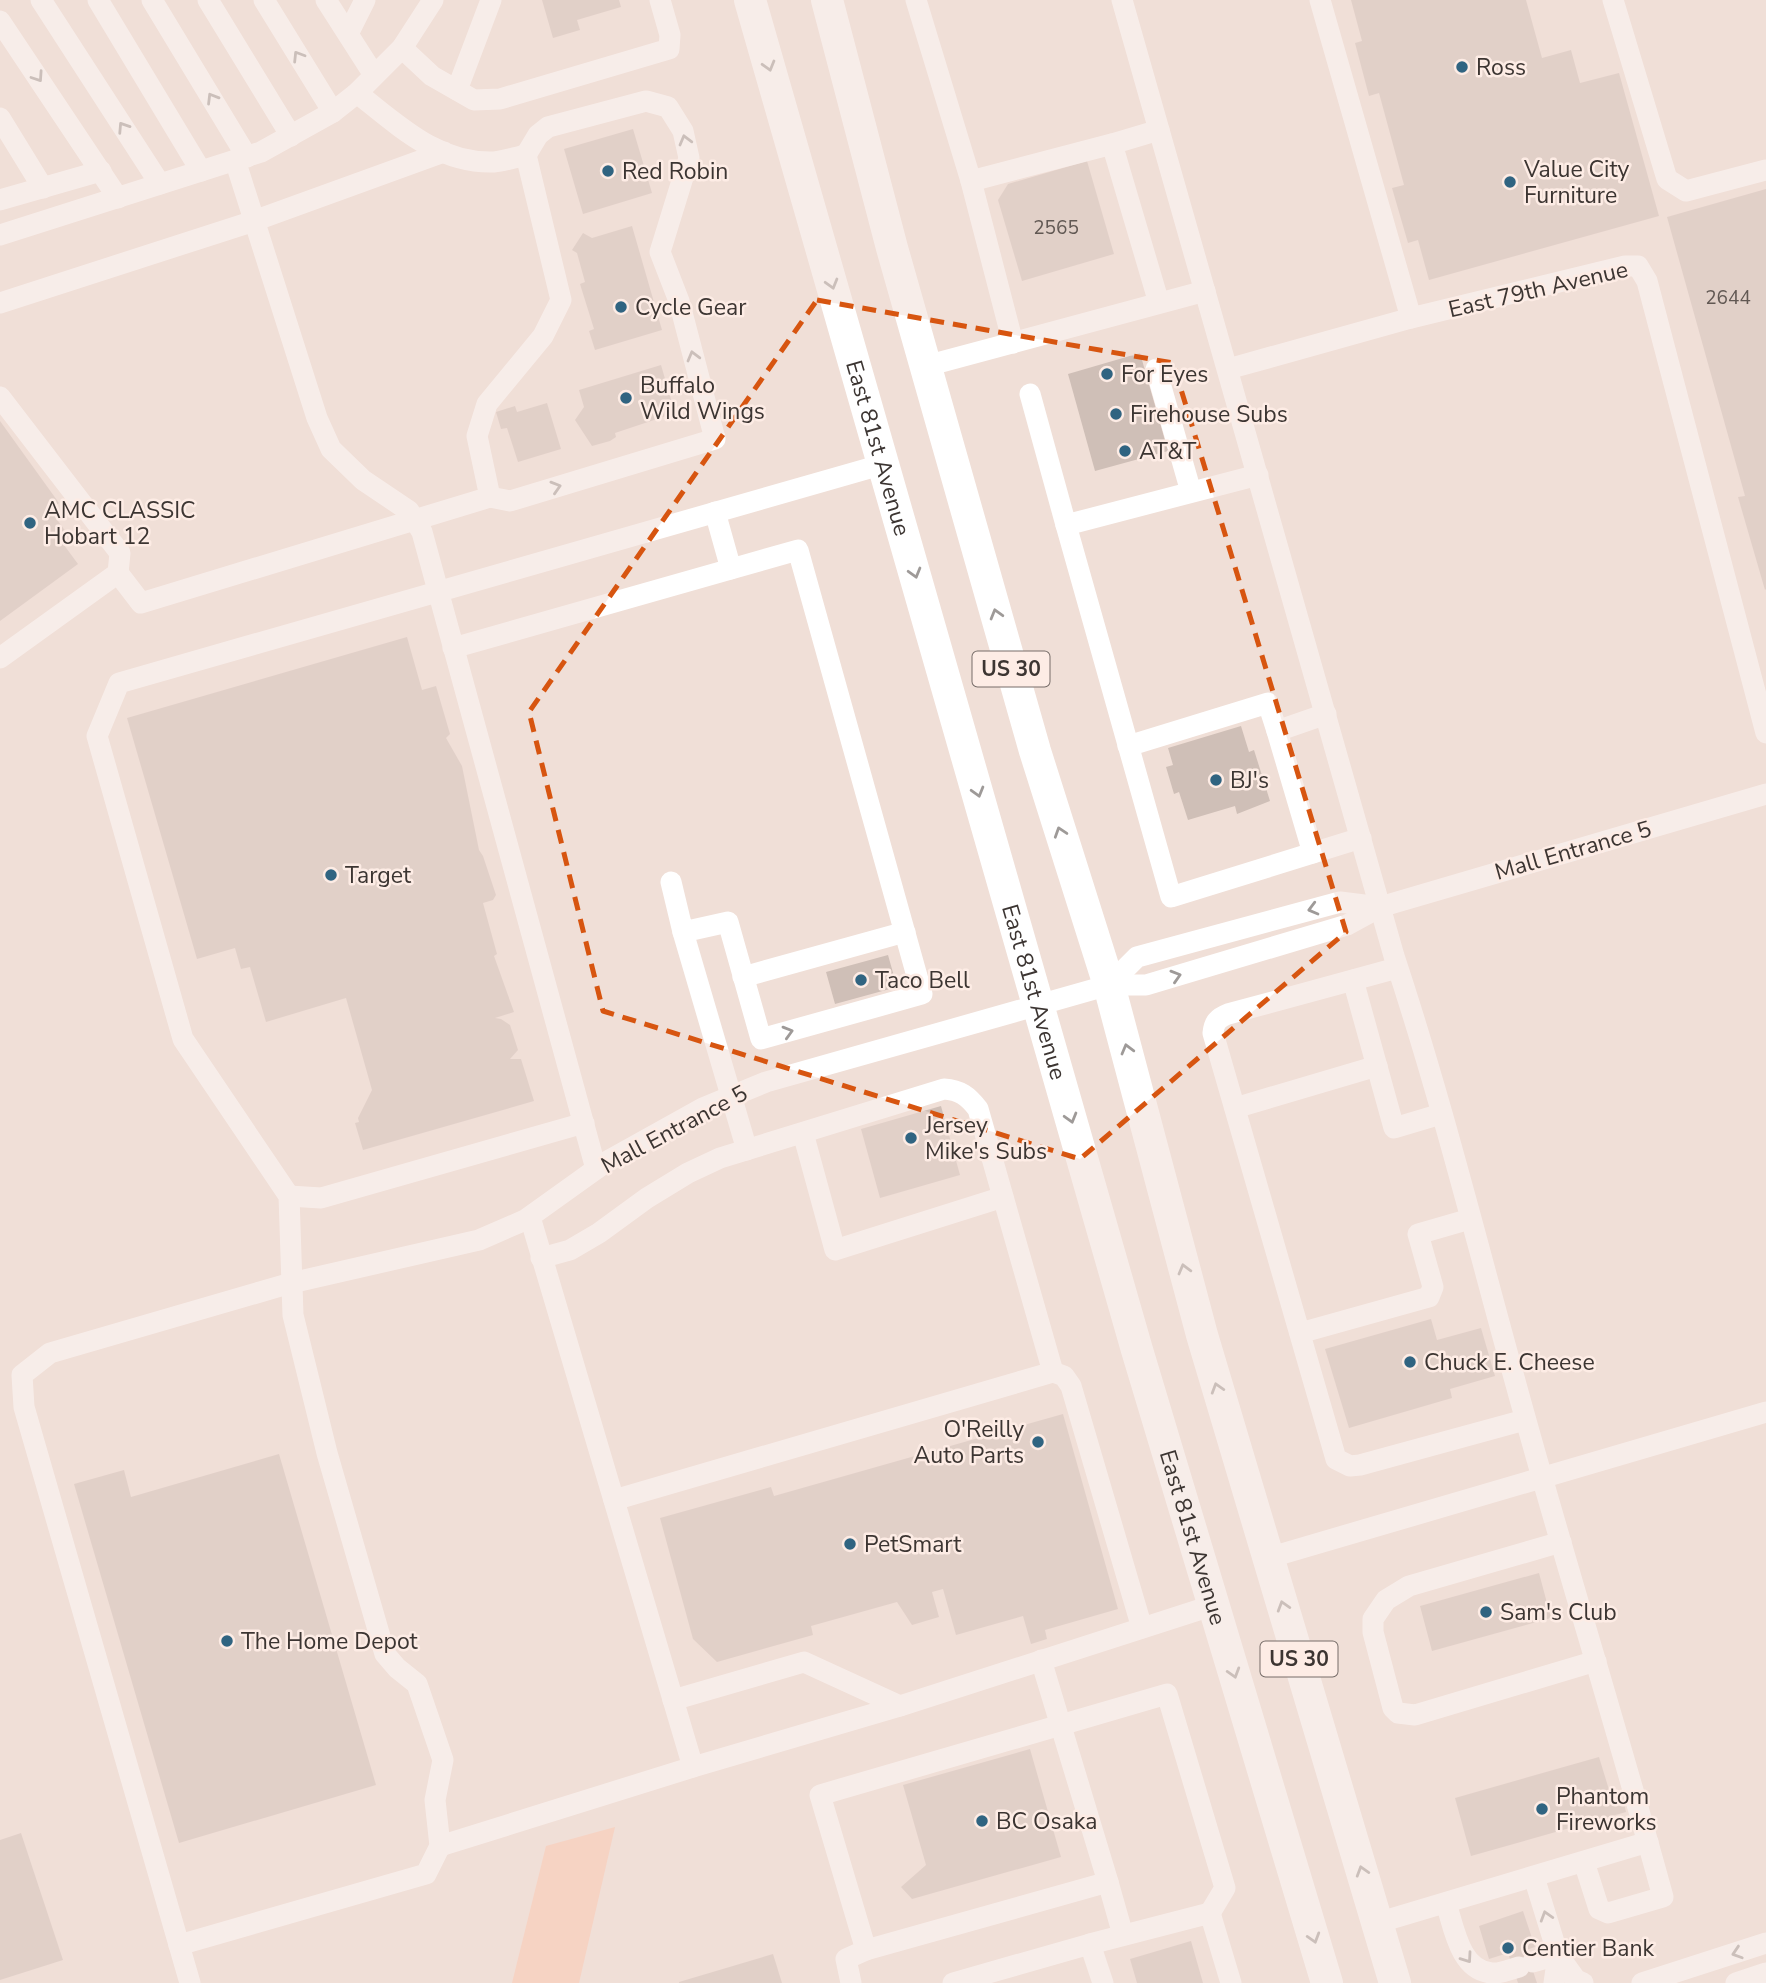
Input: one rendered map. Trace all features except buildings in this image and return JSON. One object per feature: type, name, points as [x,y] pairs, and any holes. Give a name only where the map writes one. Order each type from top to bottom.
[{"type":"highway","name":"East 81st Avenue","points":[[750,0],[1137,1350],[1327,1983]]},
{"type":"highway","name":"US 30","points":[[827,0],[926,366],[1035,751],[1110,985],[1202,1335],[1395,1983]]},
{"type":"street","points":[[41,0],[160,184]]},
{"type":"street","points":[[98,0],[201,171]]},
{"type":"street","points":[[152,0],[241,159],[254,221],[317,418],[331,449],[363,480],[409,511],[422,532],[596,1169]]},
{"type":"street","points":[[208,0],[291,135]]},
{"type":"street","points":[[264,0],[333,112]]},
{"type":"street","points":[[326,0],[374,75]]},
{"type":"street","points":[[348,34],[365,0]]},
{"type":"street","points":[[0,235],[261,152],[333,112],[357,93],[402,48],[433,0]]},
{"type":"street","points":[[457,90],[491,0]]},
{"type":"street","points":[[402,48],[432,76],[474,100],[499,99],[668,49],[670,35],[660,0]]},
{"type":"street","points":[[916,0],[971,181],[1013,343]]},
{"type":"street","points":[[1122,0],[1663,1897],[1608,1913],[1600,1909],[1584,1862]]},
{"type":"street","points":[[1227,369],[1411,318],[1320,0]]},
{"type":"street","points":[[1613,0],[1667,179],[1686,191],[1766,170]]},
{"type":"street","points":[[0,21],[118,198]]},
{"type":"street","points":[[357,93],[420,141],[459,160],[496,162],[526,155]]},
{"type":"street","points":[[0,397],[120,553],[118,573],[141,603],[490,497],[510,501],[715,439],[679,301],[660,252],[690,158],[683,131],[668,107],[646,101],[548,127],[538,135],[526,155],[561,300],[543,336],[486,404],[477,436],[490,497]]},
{"type":"street","points":[[0,118],[43,188]]},
{"type":"street","points":[[971,181],[1159,131]]},
{"type":"street","points":[[1112,144],[1158,303]]},
{"type":"street","points":[[0,303],[254,221],[444,152]]},
{"type":"street","points":[[0,200],[101,171]]},
{"type":"street","name":"East 79th Avenue","points":[[1411,318],[1625,266],[1638,266],[1647,281],[1764,722]]},
{"type":"street","points":[[926,366],[1205,291]]},
{"type":"street","points":[[1156,369],[1191,492]]},
{"type":"street","points":[[1030,394],[1171,897],[1361,838]]},
{"type":"street","points":[[190,1983],[180,1945],[426,1874],[440,1846],[435,1800],[443,1760],[417,1684],[385,1654],[327,1453],[293,1315],[289,1196],[183,1040],[96,736],[119,683],[884,464]]},
{"type":"street","points":[[1066,525],[1258,475]]},
{"type":"street","points":[[715,512],[731,569]]},
{"type":"street","points":[[453,648],[798,550],[922,994],[761,1040],[728,922],[683,932]]},
{"type":"street","points":[[0,658],[118,573]]},
{"type":"street","points":[[1128,746],[1268,704],[1313,853]]},
{"type":"street","points":[[1277,731],[1325,714]]},
{"type":"street","name":"Mall Entrance 5","points":[[180,1945],[24,1407],[22,1374],[50,1353],[291,1283],[479,1240],[530,1216],[596,1169],[703,1108],[766,1082],[1110,985],[1146,985],[1347,925],[1380,907],[1766,794]]},
{"type":"street","points":[[670,882],[747,1150]]},
{"type":"street","name":"Mall Entrance 5","points":[[1110,985],[1137,957],[1340,902],[1380,907]]},
{"type":"street","points":[[743,977],[905,932]]},
{"type":"street","points":[[1397,968],[1220,1017],[1214,1025],[1213,1033],[1336,1459],[1342,1463],[1360,1465],[1525,1420]]},
{"type":"street","points":[[1353,980],[1394,1128],[1441,1114]]},
{"type":"street","points":[[1235,1108],[1377,1066]]},
{"type":"street","points":[[541,1258],[570,1250],[599,1233],[647,1198],[688,1173],[720,1158],[944,1088],[958,1090],[978,1109],[1053,1372]]},
{"type":"street","points":[[289,1196],[321,1198],[584,1123]]},
{"type":"street","points":[[803,1133],[835,1250],[1003,1197]]},
{"type":"street","points":[[530,1216],[693,1767]]},
{"type":"street","points":[[1300,1334],[1429,1297],[1433,1287],[1418,1234],[1470,1219]]},
{"type":"street","points":[[614,1500],[1053,1372],[1064,1376],[1071,1386],[1143,1628]]},
{"type":"street","points":[[1268,1558],[1766,1412]]},
{"type":"street","points":[[1561,1542],[1409,1586],[1386,1600],[1373,1619],[1373,1632],[1393,1708],[1398,1713],[1415,1715],[1596,1661]]},
{"type":"street","points":[[440,1846],[900,1706],[1214,1605]]},
{"type":"street","points":[[1041,1660],[1124,1935]]},
{"type":"street","points":[[673,1700],[804,1662],[900,1706]]},
{"type":"street","points":[[866,1950],[820,1795],[1167,1694],[1225,1888],[1210,1913],[953,1983]]},
{"type":"street","points":[[1377,1923],[1648,1842]]},
{"type":"street","points":[[1534,1877],[1558,1955],[1577,1980],[1583,1983]]},
{"type":"street","points":[[851,1983],[846,1959],[866,1950],[1108,1882]]},
{"type":"street","points":[[1446,1903],[1461,1950],[1474,1968],[1493,1974],[1558,1955]]},
{"type":"street","points":[[1210,1913],[1231,1983]]},
{"type":"street","points":[[1642,1983],[1766,1943]]},
{"type":"street","points":[[1090,1944],[1103,1983]]},
{"type":"street","points":[[1555,1983],[1558,1955]]},
{"type":"street","points":[[1736,1983],[1766,1973]]},
{"type":"highlighted area","points":[[817,300],[1173,363],[1346,932],[1080,1159],[603,1011],[529,712]]},
{"type":"shaded area","points":[[615,1827],[579,1983],[512,1983],[546,1846]]},
{"type":"place","name":"Ross","points":[[1462,67]]},
{"type":"place","name":"Red Robin","points":[[608,171]]},
{"type":"place","name":"Value City Furniture","points":[[1510,182]]},
{"type":"place","name":"Cycle Gear","points":[[621,307]]},
{"type":"place","name":"For Eyes","points":[[1107,374]]},
{"type":"place","name":"Buffalo Wild Wings","points":[[626,398]]},
{"type":"place","name":"Firehouse Subs","points":[[1116,414]]},
{"type":"place","name":"AT&T","points":[[1125,451]]},
{"type":"place","name":"AMC CLASSIC Hobart 12","points":[[30,523]]},
{"type":"place","name":"BJ's","points":[[1216,780]]},
{"type":"place","name":"Target","points":[[331,875]]},
{"type":"place","name":"Taco Bell","points":[[861,980]]},
{"type":"place","name":"Jersey Mike's Subs","points":[[911,1138]]},
{"type":"place","name":"Chuck E. Cheese","points":[[1410,1362]]},
{"type":"place","name":"O'Reilly Auto Parts","points":[[1038,1442]]},
{"type":"place","name":"PetSmart","points":[[850,1544]]},
{"type":"place","name":"Sam's Club","points":[[1486,1612]]},
{"type":"place","name":"The Home Depot","points":[[227,1641]]},
{"type":"place","name":"Phantom Fireworks","points":[[1542,1809]]},
{"type":"place","name":"BC Osaka","points":[[982,1821]]},
{"type":"place","name":"Centier Bank","points":[[1508,1948]]}]
